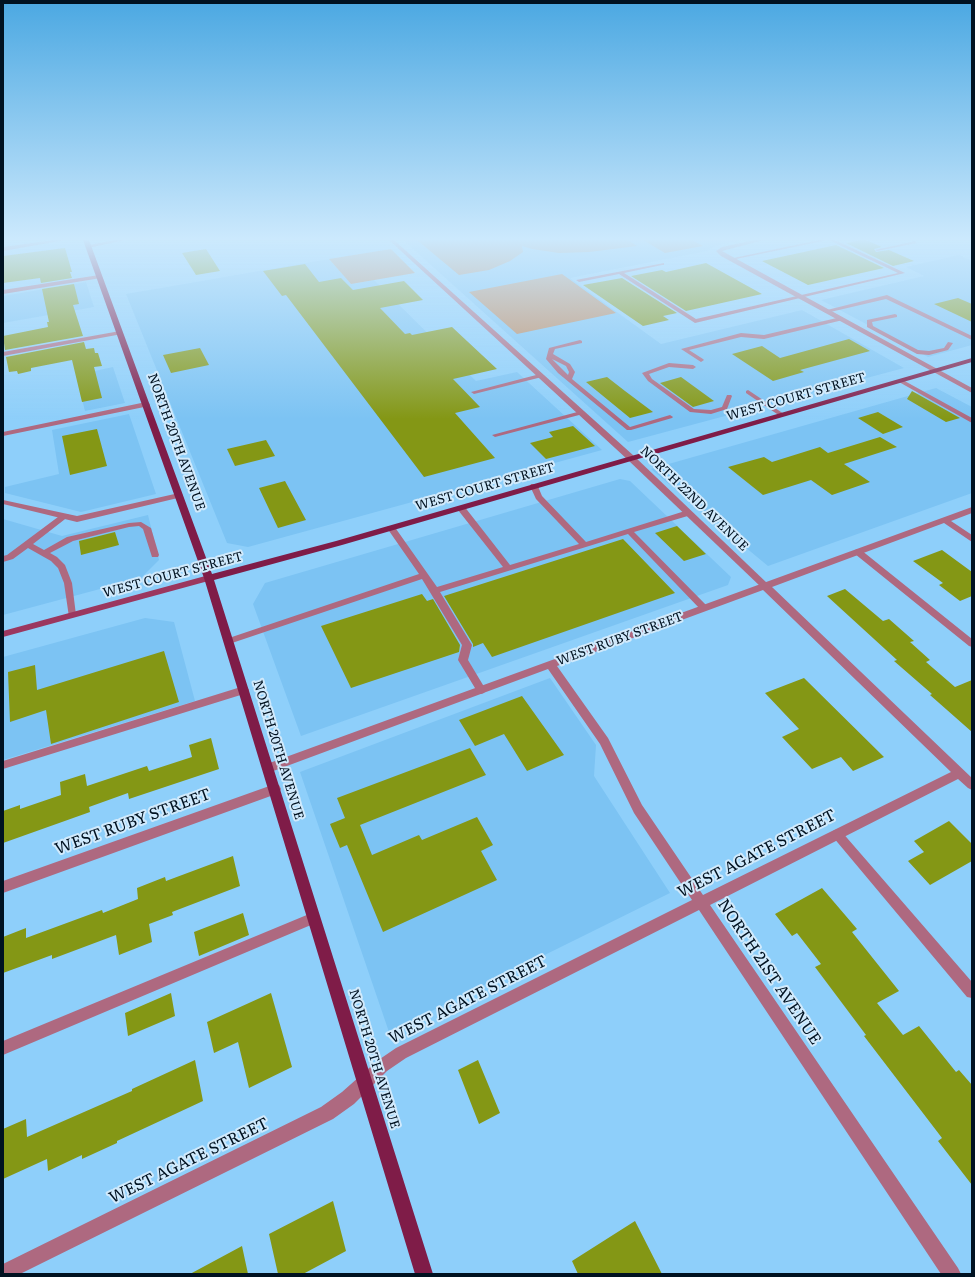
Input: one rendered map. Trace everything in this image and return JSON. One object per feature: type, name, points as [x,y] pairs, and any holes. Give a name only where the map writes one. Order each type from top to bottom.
[{"type":"main road","name":"NORTH 20TH AVENUE","points":[[107,300],[209,578],[424,1274]]},
{"type":"main road","name":"WEST COURT STREET","points":[[3,634],[243,570],[972,360]]},
{"type":"street","name":"NORTH 22ND AVENUE","points":[[456,300],[631,458],[972,785]]},
{"type":"street","points":[[806,300],[972,391]]},
{"type":"street","points":[[3,354],[120,333]]},
{"type":"street","points":[[3,434],[146,404]]},
{"type":"street","points":[[3,502],[81,519],[179,495]]},
{"type":"street","name":"WEST RUBY STREET","points":[[268,768],[972,510]]},
{"type":"street","points":[[945,520],[972,539]]},
{"type":"street","name":"NORTH 21ST AVENUE","points":[[550,664],[604,741],[638,809],[952,1274]]},
{"type":"street","name":"WEST AGATE STREET","points":[[3,1273],[327,1113],[348,1098],[382,1066],[401,1053],[959,773]]},
{"type":"street","name":"WEST RUBY STREET","points":[[3,887],[274,789]]},
{"type":"lane","points":[[663,300],[695,320],[784,300]]},
{"type":"lane","points":[[826,311],[876,300]]},
{"type":"lane","points":[[892,300],[972,338]]},
{"type":"lane","points":[[895,316],[869,321],[870,327],[917,352],[929,353],[946,349],[950,343]]},
{"type":"lane","points":[[701,360],[684,349],[741,335],[764,337],[841,319]]},
{"type":"lane","points":[[580,342],[552,348],[549,359],[560,372],[629,429],[670,417]]},
{"type":"lane","points":[[550,355],[568,365],[572,372],[570,379]]},
{"type":"lane","points":[[693,367],[669,365],[645,373],[650,380],[692,411],[711,412],[725,408],[729,396]]},
{"type":"lane","points":[[474,392],[540,376]]},
{"type":"lane","points":[[901,381],[972,421]]},
{"type":"lane","points":[[748,392],[782,415]]},
{"type":"lane","points":[[495,435],[581,413]]},
{"type":"lane","points":[[534,486],[539,497],[584,545]]},
{"type":"lane","points":[[461,508],[508,568]]},
{"type":"lane","points":[[435,591],[688,513]]},
{"type":"lane","points":[[3,559],[10,557],[65,516]]},
{"type":"lane","points":[[45,553],[70,540],[129,525],[141,524],[147,528],[155,555]]},
{"type":"lane","points":[[391,528],[435,591],[467,645],[463,660],[482,690]]},
{"type":"lane","points":[[628,531],[704,608]]},
{"type":"lane","points":[[27,544],[54,558],[62,567],[65,575],[72,615]]},
{"type":"lane","points":[[858,552],[972,644]]},
{"type":"lane","points":[[229,641],[424,575]]},
{"type":"lane","points":[[3,765],[244,690]]},
{"type":"lane","points":[[837,834],[972,992]]},
{"type":"lane","points":[[3,1048],[314,918]]},
{"type":"shaded area","points":[[3,300],[92,300],[94,307],[3,323]]},
{"type":"shaded area","points":[[128,300],[394,300],[476,381],[517,372],[602,450],[248,547],[227,543]]},
{"type":"shaded area","points":[[469,300],[600,300],[661,344],[802,310],[904,368],[628,442]]},
{"type":"shaded area","points":[[478,300],[597,300],[616,313],[517,334]]},
{"type":"shaded area","points":[[821,300],[972,300],[972,345],[928,357]]},
{"type":"shaded area","points":[[113,367],[125,403],[85,411],[76,375]]},
{"type":"shaded area","points":[[936,388],[972,407],[972,493],[768,566],[651,469]]},
{"type":"shaded area","points":[[129,414],[156,494],[81,512],[5,493],[5,487],[59,474],[52,430]]},
{"type":"shaded area","points":[[620,479],[630,481],[731,577],[728,585],[301,736],[253,604],[265,583]]},
{"type":"shaded area","points":[[148,515],[159,560],[141,578],[3,615],[3,519],[62,536]]},
{"type":"shaded area","points":[[145,618],[174,622],[195,701],[3,760],[3,657]]},
{"type":"shaded area","points":[[550,678],[596,745],[594,776],[670,893],[389,1032],[300,772]]},
{"type":"building","points":[[44,300],[78,300],[79,304],[73,305],[83,336],[5,350],[3,336],[48,327],[47,322],[49,322]]},
{"type":"building","points":[[289,300],[423,300],[380,308],[405,334],[410,333],[412,335],[452,327],[497,369],[453,379],[480,407],[455,413],[495,458],[424,477]]},
{"type":"building","points":[[604,300],[656,300],[677,313],[663,316],[669,320],[643,326]]},
{"type":"building","points":[[668,300],[737,300],[686,311]]},
{"type":"building","points":[[952,300],[962,300],[972,304],[972,322],[934,304]]},
{"type":"building","points":[[849,339],[870,351],[800,370],[804,372],[773,381],[732,354],[762,346],[780,358]]},
{"type":"building","points":[[84,342],[86,349],[94,348],[95,353],[98,353],[102,366],[94,367],[102,398],[82,402],[72,360],[31,368],[31,371],[18,374],[17,371],[9,372],[6,357]]},
{"type":"building","points":[[200,348],[209,365],[171,373],[163,355]]},
{"type":"building","points":[[607,377],[653,412],[630,418],[586,382]]},
{"type":"building","points":[[681,377],[714,401],[693,407],[660,383]]},
{"type":"building","points":[[912,391],[960,418],[946,422],[907,399]]},
{"type":"building","points":[[878,412],[903,427],[883,434],[858,418]]},
{"type":"building","points":[[573,426],[595,446],[546,459],[530,443],[553,437],[549,432]]},
{"type":"building","points":[[97,429],[107,466],[70,475],[62,436]]},
{"type":"building","points":[[880,437],[897,447],[844,464],[870,482],[832,495],[811,480],[763,495],[728,467],[764,457],[772,462],[820,447],[828,453]]},
{"type":"building","points":[[266,440],[275,456],[235,466],[227,449]]},
{"type":"building","points":[[285,481],[306,520],[278,528],[259,488]]},
{"type":"building","points":[[677,526],[706,554],[684,561],[655,533]]},
{"type":"building","points":[[115,532],[119,545],[81,555],[79,541]]},
{"type":"building","points":[[623,539],[675,593],[492,657],[483,643],[473,647],[473,644],[444,596]]},
{"type":"building","points":[[942,550],[972,572],[972,596],[960,601],[939,585],[943,583],[913,561]]},
{"type":"building","points":[[845,589],[883,621],[889,619],[914,641],[910,642],[930,660],[926,662],[955,687],[972,680],[972,732],[930,695],[932,694],[894,661],[897,660],[827,596]]},
{"type":"building","points":[[422,594],[427,601],[433,599],[460,645],[459,652],[351,688],[321,626]]},
{"type":"building","points":[[164,651],[179,702],[51,744],[46,710],[10,722],[8,672],[35,665],[37,690]]},
{"type":"building","points":[[804,678],[884,757],[853,771],[841,757],[812,769],[782,737],[799,729],[765,693]]},
{"type":"building","points":[[522,696],[564,755],[527,771],[504,734],[475,746],[459,720]]},
{"type":"building","points":[[211,738],[219,769],[129,799],[128,793],[89,807],[90,812],[3,843],[3,811],[20,805],[20,809],[61,795],[60,782],[85,774],[87,786],[147,766],[149,771],[192,757],[189,745]]},
{"type":"building","points":[[470,748],[486,775],[360,825],[372,855],[419,835],[422,840],[477,817],[493,845],[481,851],[497,880],[383,932],[347,845],[340,848],[330,824],[345,818],[337,798]]},
{"type":"building","points":[[949,821],[972,844],[972,861],[930,885],[908,861],[924,852],[914,841]]},
{"type":"building","points":[[233,856],[240,886],[172,912],[173,915],[149,924],[152,942],[119,955],[116,935],[52,959],[52,955],[3,973],[3,937],[26,928],[26,938],[102,910],[103,913],[138,899],[137,888],[165,877],[166,881]]},
{"type":"building","points":[[822,888],[857,929],[852,932],[899,991],[877,1003],[903,1035],[919,1026],[956,1072],[959,1070],[972,1085],[972,1185],[938,1141],[942,1138],[864,1036],[866,1035],[815,967],[821,964],[797,933],[792,936],[775,914]]},
{"type":"building","points":[[243,913],[249,935],[199,956],[194,932]]},
{"type":"building","points":[[171,993],[175,1016],[128,1036],[125,1013]]},
{"type":"building","points":[[271,993],[292,1067],[249,1088],[238,1042],[214,1053],[207,1022]]},
{"type":"building","points":[[195,1060],[203,1101],[82,1159],[82,1155],[48,1171],[47,1159],[3,1179],[3,1129],[26,1119],[27,1137],[132,1091],[132,1089]]},
{"type":"building","points":[[478,1060],[500,1113],[479,1124],[458,1070]]},
{"type":"building","points":[[333,1201],[346,1251],[303,1274],[278,1274],[269,1234]]},
{"type":"building","points":[[635,1221],[662,1274],[578,1274],[572,1261]]},
{"type":"building","points":[[242,1246],[248,1274],[190,1274]]}]
